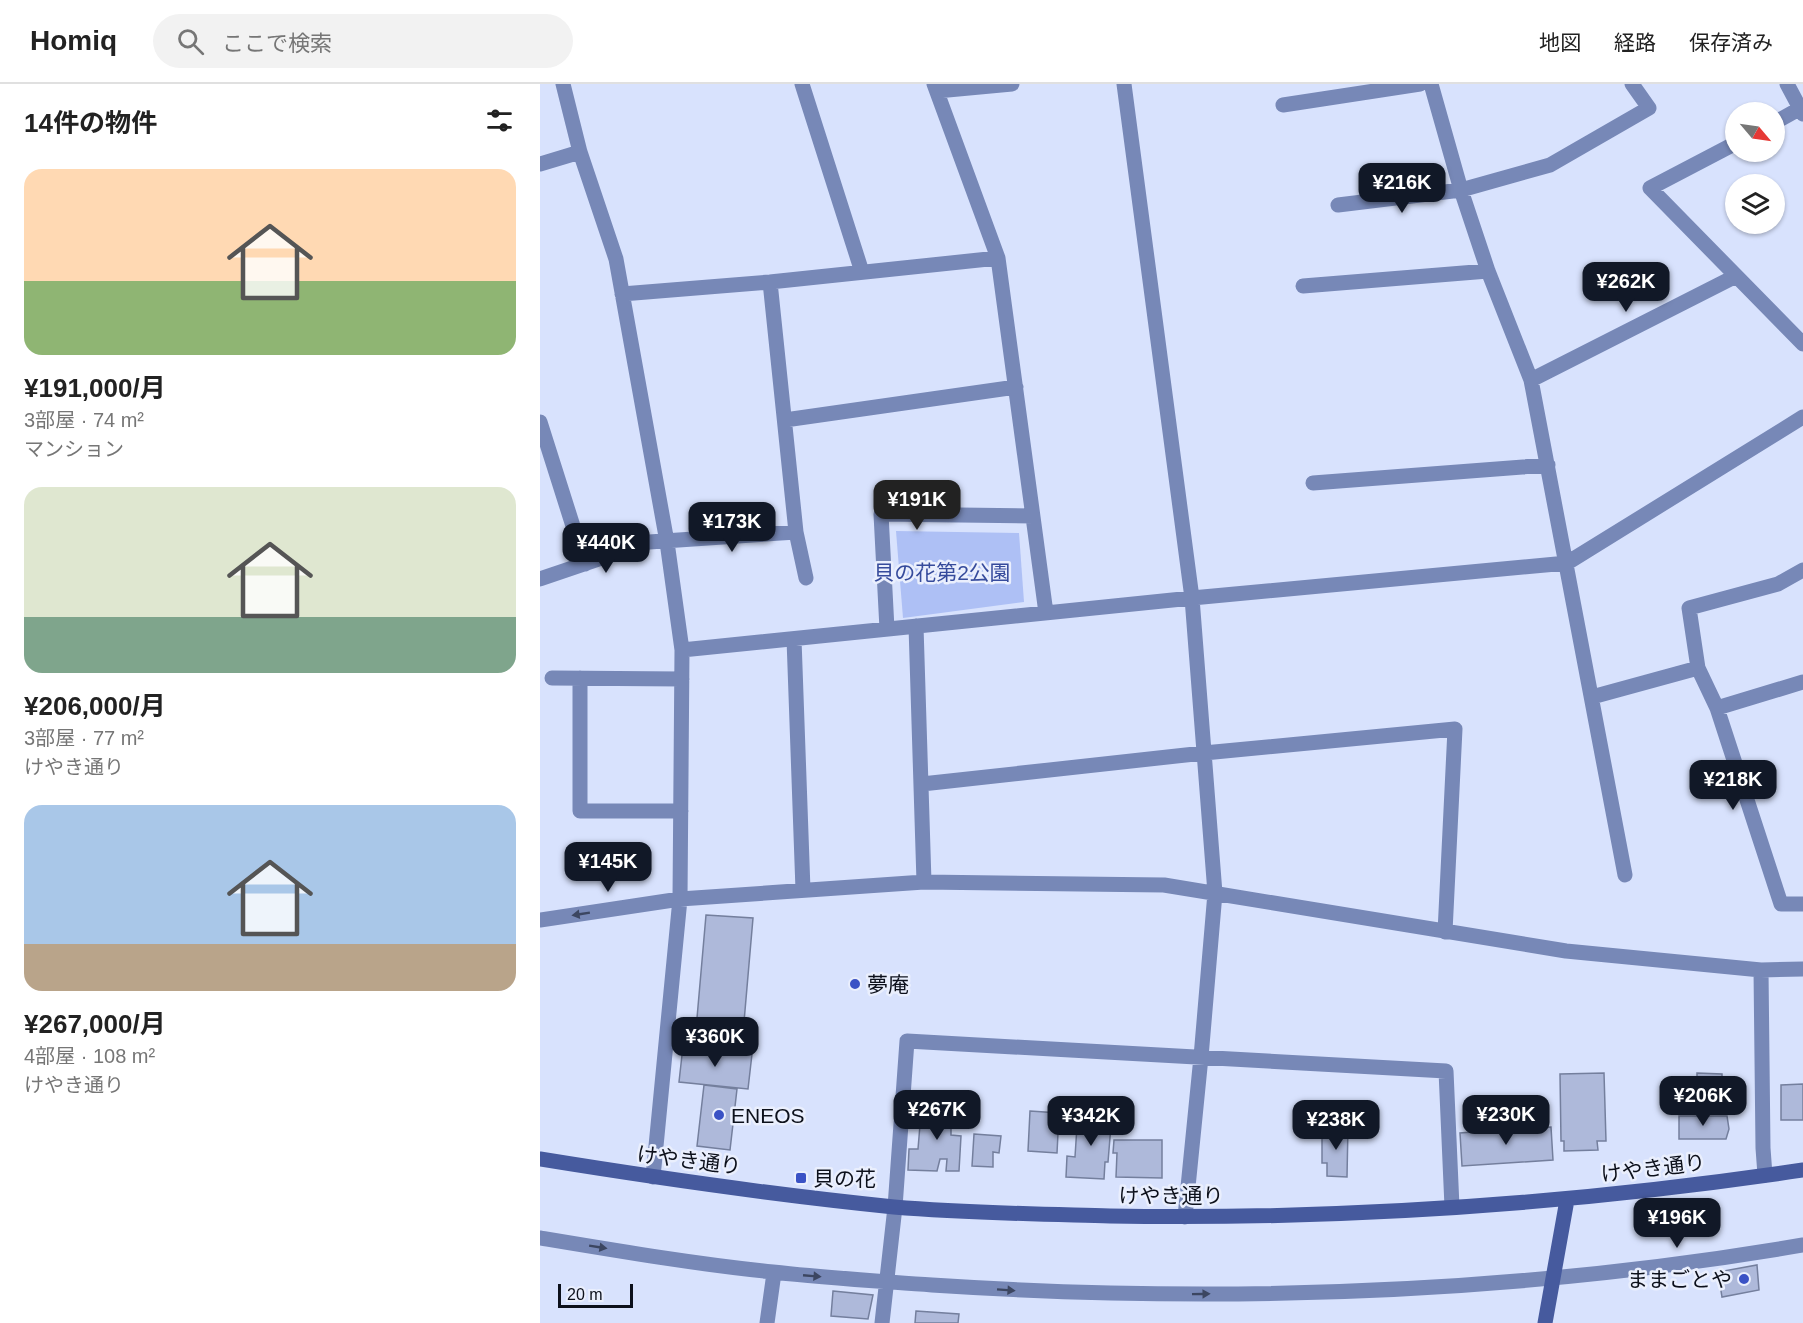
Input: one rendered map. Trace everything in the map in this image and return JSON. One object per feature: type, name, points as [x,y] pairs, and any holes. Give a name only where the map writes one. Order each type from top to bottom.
[{"type":"street","points":[[563,84],[580,152],[616,259],[667,542],[682,650],[680,899],[653,1178]]},
{"type":"street","points":[[802,84],[862,272]]},
{"type":"street","points":[[1012,84],[935,88],[998,258],[1046,613]]},
{"type":"street","points":[[1124,84],[1192,598],[1215,893],[1185,1217]]},
{"type":"street","points":[[1283,105],[1420,84]]},
{"type":"street","points":[[1431,84],[1461,190],[1488,271],[1531,380],[1624,875]]},
{"type":"street","points":[[1338,205],[1461,190],[1550,165],[1649,108],[1632,84]]},
{"type":"street","points":[[1785,119],[1801,112],[1787,84]]},
{"type":"street","points":[[1725,149],[1650,188],[1803,344]]},
{"type":"street","points":[[540,164],[580,152]]},
{"type":"street","points":[[622,294],[770,282],[998,258]]},
{"type":"street","points":[[1303,286],[1488,271]]},
{"type":"street","points":[[1531,380],[1736,276]]},
{"type":"street","points":[[770,282],[796,532],[806,578]]},
{"type":"street","points":[[785,420],[1016,387]]},
{"type":"street","points":[[682,650],[1192,598],[1567,563],[1803,417]]},
{"type":"street","points":[[540,422],[585,564]]},
{"type":"street","points":[[1313,483],[1548,465]]},
{"type":"street","points":[[887,629],[881,514],[1033,516]]},
{"type":"street","points":[[540,579],[649,542],[796,532]]},
{"type":"street","points":[[1803,570],[1778,584],[1689,608],[1698,668],[1717,708],[1781,904],[1803,904]]},
{"type":"street","points":[[916,626],[924,882]]},
{"type":"street","points":[[794,639],[803,890]]},
{"type":"street","points":[[1592,697],[1698,668]]},
{"type":"street","points":[[552,678],[682,679]]},
{"type":"street","points":[[580,678],[580,811],[681,811]]},
{"type":"street","points":[[1717,708],[1803,682]]},
{"type":"street","points":[[922,784],[1204,753],[1455,729],[1445,932]]},
{"type":"street","points":[[540,920],[680,899],[924,882],[1164,885],[1566,951],[1761,970],[1803,969]]},
{"type":"street","points":[[1761,970],[1765,1175]]},
{"type":"street","points":[[882,1323],[895,1207],[907,1041],[1446,1071],[1452,1207]]},
{"type":"street","name":"けやき通り","points":[[540,1159],[653,1178],[895,1207],[1041,1214],[1185,1217],[1331,1214],[1567,1200],[1803,1170]]},
{"type":"street","points":[[1545,1323],[1567,1200]]},
{"type":"street","points":[[540,1238],[774,1272],[1032,1291],[1173,1294],[1459,1286],[1692,1263],[1803,1245]]},
{"type":"street","points":[[767,1323],[774,1272]]},
{"type":"green space","name":"貝の花第2公園","points":[[896,531],[1019,533],[1024,602],[903,618]]},
{"type":"building","points":[[706,915],[753,918],[744,1022],[697,1018]]},
{"type":"building","points":[[683,1046],[752,1054],[748,1089],[679,1082]]},
{"type":"building","points":[[1604,1073],[1606,1141],[1597,1141],[1598,1150],[1564,1151],[1564,1141],[1561,1141],[1560,1074]]},
{"type":"building","points":[[1697,1073],[1722,1074],[1722,1078],[1734,1078],[1734,1108],[1682,1107],[1682,1077],[1697,1077]]},
{"type":"building","points":[[1803,1084],[1803,1120],[1781,1120],[1781,1085]]},
{"type":"building","points":[[704,1085],[737,1089],[730,1150],[697,1146]]},
{"type":"building","points":[[927,1103],[940,1104],[939,1107],[956,1108],[955,1126],[951,1126],[951,1135],[961,1136],[959,1171],[946,1171],[947,1159],[940,1159],[937,1171],[908,1170],[909,1149],[918,1149],[920,1125],[924,1125]]},
{"type":"building","points":[[1030,1111],[1059,1113],[1057,1153],[1028,1151]]},
{"type":"building","points":[[1080,1112],[1112,1113],[1108,1162],[1105,1162],[1104,1179],[1066,1177],[1067,1156],[1075,1157]]},
{"type":"building","points":[[1679,1116],[1727,1116],[1729,1129],[1726,1139],[1679,1139]]},
{"type":"building","points":[[1517,1124],[1517,1129],[1551,1127],[1553,1160],[1462,1166],[1460,1133],[1497,1130],[1496,1126]]},
{"type":"building","points":[[1330,1126],[1348,1126],[1347,1177],[1327,1176],[1327,1163],[1322,1163],[1322,1133],[1330,1133]]},
{"type":"building","points":[[974,1134],[1001,1136],[999,1153],[993,1152],[993,1167],[972,1166]]},
{"type":"building","points":[[1114,1140],[1162,1140],[1162,1178],[1116,1177],[1117,1153],[1113,1153]]},
{"type":"building","points":[[1757,1265],[1759,1290],[1722,1297],[1718,1272]]},
{"type":"building","points":[[833,1291],[873,1295],[868,1319],[831,1316]]},
{"type":"building","points":[[916,1311],[959,1314],[958,1323],[915,1323]]},
{"type":"place","name":"夢庵","points":[[855,984]]},
{"type":"place","name":"ENEOS","points":[[719,1115]]},
{"type":"place","name":"貝の花","points":[[801,1178]]},
{"type":"place","name":"ままごとや","points":[[1744,1279]]}]
